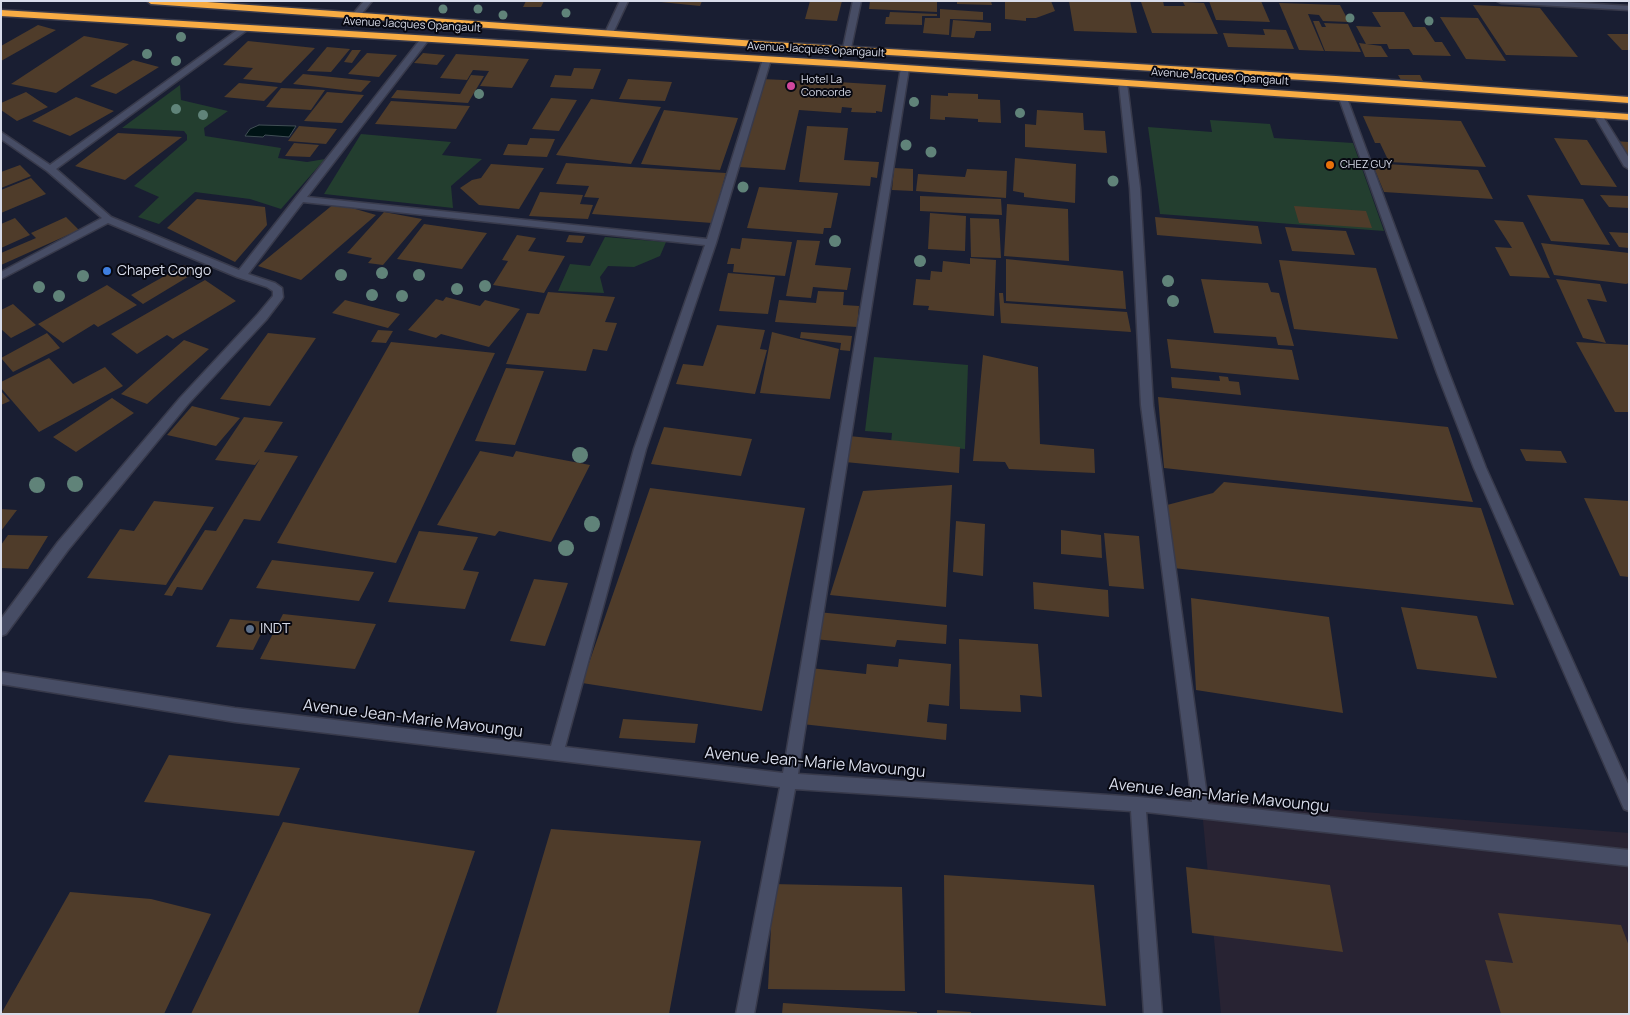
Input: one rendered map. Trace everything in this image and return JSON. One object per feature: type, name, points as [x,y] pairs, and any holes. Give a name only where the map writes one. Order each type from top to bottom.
[{"type":"highway","name":"Avenue Jacques Opangault","points":[[151,1],[609,33],[1327,78],[1629,100]]},
{"type":"highway","name":"Avenue Jacques Opangault","points":[[1,13],[767,59],[1629,117]]},
{"type":"street","points":[[356,15],[368,1]]},
{"type":"street","points":[[609,33],[624,1]]},
{"type":"street","points":[[847,48],[857,1]]},
{"type":"street","points":[[1501,1],[1629,8]]},
{"type":"street","points":[[50,169],[246,28]]},
{"type":"street","points":[[241,276],[426,38]]},
{"type":"street","points":[[556,754],[640,449],[711,243],[767,59]]},
{"type":"street","points":[[746,1014],[789,781],[905,68]]},
{"type":"street","points":[[1123,82],[1135,188],[1147,405],[1201,811]]},
{"type":"street","points":[[1343,98],[1480,468],[1629,804]]},
{"type":"street","points":[[1598,115],[1629,166]]},
{"type":"street","points":[[1,135],[50,169],[108,219],[241,276],[271,285],[278,290],[278,297],[262,317],[184,401],[152,439],[64,546],[1,630]]},
{"type":"street","points":[[299,199],[711,243]]},
{"type":"street","points":[[1,276],[108,219]]},
{"type":"street","name":"Avenue Jean-Marie Mavoungu","points":[[1,678],[235,715],[789,781],[1138,804],[1629,858]]},
{"type":"street","points":[[1138,804],[1153,1014]]},
{"type":"shaded area","points":[[259,125],[296,126],[289,137],[245,136],[250,129]]},
{"type":"shaded area","points":[[1201,799],[1629,833],[1629,1014],[1221,1014]]},
{"type":"green space","points":[[180,85],[181,100],[228,111],[204,128],[205,136],[281,148],[278,158],[307,162],[325,159],[281,209],[250,199],[195,192],[159,224],[138,217],[159,197],[134,186],[187,140],[187,135],[184,131],[122,128]]},
{"type":"green space","points":[[1210,120],[1270,124],[1274,138],[1353,143],[1384,231],[1160,214],[1148,127],[1212,132]]},
{"type":"green space","points":[[361,134],[451,142],[442,155],[482,159],[451,186],[453,208],[324,194]]},
{"type":"green space","points":[[605,237],[666,242],[660,256],[634,267],[608,266],[600,277],[604,293],[558,291],[570,264],[590,266]]},
{"type":"green space","points":[[874,357],[968,365],[965,449],[891,443],[892,433],[865,431]]},
{"type":"building","points":[[526,1],[544,1],[541,7],[523,7]]},
{"type":"building","points":[[651,1],[702,1],[700,6]]},
{"type":"building","points":[[810,1],[842,1],[837,21],[805,19]]},
{"type":"building","points":[[870,1],[937,1],[937,12],[869,9]]},
{"type":"building","points":[[957,1],[991,1],[992,5],[957,4]]},
{"type":"building","points":[[1005,1],[1051,1],[1055,11],[1036,18],[1026,18],[1026,21],[1005,19]]},
{"type":"building","points":[[1069,1],[1130,1],[1137,33],[1074,31]]},
{"type":"building","points":[[1163,1],[1164,6],[1185,6],[1183,2],[1204,3],[1218,34],[1152,33],[1141,2]]},
{"type":"building","points":[[1209,1],[1261,1],[1270,22],[1216,20]]},
{"type":"building","points":[[1279,3],[1340,5],[1349,22],[1323,21],[1319,15],[1308,14],[1324,51],[1299,50]]},
{"type":"building","points":[[1473,5],[1540,8],[1578,57],[1506,55]]},
{"type":"building","points":[[940,9],[983,12],[983,20],[950,19],[949,35],[923,33],[925,18],[940,18]]},
{"type":"building","points":[[890,12],[937,14],[937,16],[922,16],[922,25],[885,24],[886,17],[889,17]]},
{"type":"building","points":[[1372,12],[1404,12],[1413,27],[1425,27],[1435,42],[1442,42],[1451,56],[1413,55],[1409,49],[1389,49],[1387,44],[1366,44],[1356,26],[1381,27]]},
{"type":"building","points":[[1440,17],[1478,18],[1506,61],[1466,59]]},
{"type":"building","points":[[953,20],[991,23],[991,31],[976,31],[974,38],[951,37]]},
{"type":"building","points":[[1313,21],[1319,21],[1322,27],[1326,27],[1324,23],[1348,24],[1361,52],[1325,51]]},
{"type":"building","points":[[38,25],[56,30],[1,61],[1,46]]},
{"type":"building","points":[[1263,29],[1286,30],[1294,49],[1228,47],[1223,33],[1265,35]]},
{"type":"building","points":[[1607,34],[1629,34],[1629,50],[1622,50]]},
{"type":"building","points":[[84,36],[129,44],[56,93],[11,84]]},
{"type":"building","points":[[248,41],[315,48],[281,83],[243,79],[253,68],[223,65]]},
{"type":"building","points":[[1359,43],[1381,46],[1388,57],[1365,57]]},
{"type":"building","points":[[327,47],[350,49],[331,72],[307,71]]},
{"type":"building","points":[[352,50],[361,50],[352,63],[344,62]]},
{"type":"building","points":[[367,53],[397,55],[379,77],[348,74]]},
{"type":"building","points":[[423,53],[445,55],[437,65],[414,63]]},
{"type":"building","points":[[456,54],[529,59],[512,88],[480,86],[489,71],[473,70],[467,80],[440,78]]},
{"type":"building","points":[[133,60],[159,67],[116,94],[90,86]]},
{"type":"building","points":[[574,68],[601,69],[593,89],[550,87],[555,75],[571,76]]},
{"type":"building","points":[[303,74],[371,81],[361,92],[293,84]]},
{"type":"building","points":[[471,75],[484,76],[468,103],[391,98],[397,90],[460,94]]},
{"type":"building","points":[[1398,75],[1420,75],[1423,81],[1401,80]]},
{"type":"building","points":[[628,79],[672,82],[665,101],[619,99]]},
{"type":"building","points":[[762,79],[805,81],[804,89],[806,80],[886,85],[882,112],[851,112],[852,108],[842,107],[841,113],[799,110],[785,170],[739,167]]},
{"type":"building","points":[[239,83],[278,87],[264,101],[224,97]]},
{"type":"building","points":[[281,88],[325,90],[311,110],[266,107]]},
{"type":"building","points":[[26,92],[48,107],[17,121],[1,110],[1,103]]},
{"type":"building","points":[[327,92],[364,95],[342,123],[304,121]]},
{"type":"building","points":[[948,93],[978,94],[978,99],[1000,100],[1001,123],[978,122],[978,119],[945,117],[945,120],[930,119],[931,95],[948,96]]},
{"type":"building","points":[[76,97],[114,111],[70,136],[32,121]]},
{"type":"building","points":[[551,98],[577,100],[559,131],[532,129]]},
{"type":"building","points":[[591,99],[661,107],[631,164],[556,155]]},
{"type":"building","points":[[391,101],[470,106],[456,129],[375,124]]},
{"type":"building","points":[[664,110],[738,118],[720,170],[641,164]]},
{"type":"building","points":[[1037,110],[1083,113],[1084,130],[1105,131],[1107,153],[1025,147],[1025,124],[1036,125]]},
{"type":"building","points":[[1363,116],[1461,121],[1486,167],[1389,162],[1380,143],[1375,143]]},
{"type":"building","points":[[299,126],[337,129],[326,144],[288,141]]},
{"type":"building","points":[[807,126],[848,128],[844,160],[879,162],[877,178],[871,177],[870,186],[799,182]]},
{"type":"building","points":[[118,133],[182,137],[125,180],[75,166]]},
{"type":"building","points":[[530,138],[555,139],[547,157],[503,155],[508,144],[527,145]]},
{"type":"building","points":[[1554,138],[1587,140],[1617,187],[1581,185]]},
{"type":"building","points":[[1614,141],[1629,142],[1629,162]]},
{"type":"building","points":[[294,143],[319,145],[310,157],[285,156]]},
{"type":"building","points":[[1015,158],[1076,164],[1075,203],[1024,197],[1024,193],[1013,191]]},
{"type":"building","points":[[566,163],[726,173],[712,223],[592,214],[599,198],[584,197],[589,186],[556,184]]},
{"type":"building","points":[[1372,163],[1478,170],[1493,199],[1384,192]]},
{"type":"building","points":[[491,164],[544,168],[519,209],[479,205],[460,188],[472,180],[481,178]]},
{"type":"building","points":[[20,165],[31,176],[1,188],[1,172]]},
{"type":"building","points":[[894,168],[913,169],[913,191],[892,190]]},
{"type":"building","points":[[967,169],[1007,171],[1006,198],[916,191],[918,174],[965,177]]},
{"type":"building","points":[[31,178],[46,194],[1,213],[1,190]]},
{"type":"building","points":[[759,187],[838,193],[831,228],[824,228],[823,234],[747,228]]},
{"type":"building","points":[[540,192],[583,195],[580,204],[593,205],[588,219],[529,216]]},
{"type":"building","points":[[1527,195],[1583,199],[1610,245],[1551,241]]},
{"type":"building","points":[[1600,195],[1629,196],[1629,208],[1609,207]]},
{"type":"building","points":[[920,196],[1001,199],[1002,215],[920,211]]},
{"type":"building","points":[[197,199],[265,207],[267,225],[235,262],[167,228]]},
{"type":"building","points":[[335,203],[376,215],[301,280],[258,266]]},
{"type":"building","points":[[1007,204],[1068,209],[1069,261],[1004,256]]},
{"type":"building","points":[[1294,206],[1366,211],[1372,228],[1299,223]]},
{"type":"building","points":[[384,212],[422,219],[383,265],[368,263],[372,258],[347,253]]},
{"type":"building","points":[[930,213],[966,216],[965,251],[928,249]]},
{"type":"building","points":[[66,217],[79,230],[1,265],[1,253],[36,238],[31,233]]},
{"type":"building","points":[[1155,217],[1258,226],[1262,244],[1157,235]]},
{"type":"building","points":[[15,218],[30,235],[1,248],[1,224]]},
{"type":"building","points":[[970,218],[999,219],[1001,258],[971,257]]},
{"type":"building","points":[[1494,220],[1523,222],[1550,278],[1510,276],[1495,247],[1512,248]]},
{"type":"building","points":[[424,224],[487,233],[462,269],[397,259]]},
{"type":"building","points":[[1285,227],[1346,231],[1355,255],[1292,251]]},
{"type":"building","points":[[1609,232],[1629,233],[1629,248],[1619,247]]},
{"type":"building","points":[[517,235],[536,238],[528,251],[565,256],[544,293],[493,285],[508,261],[502,260]]},
{"type":"building","points":[[569,235],[585,236],[582,243],[566,242]]},
{"type":"building","points":[[742,238],[792,242],[785,276],[733,272],[734,264],[727,264],[731,248],[740,249]]},
{"type":"building","points":[[797,240],[820,241],[815,265],[851,268],[847,290],[813,287],[811,298],[786,296]]},
{"type":"building","points":[[1541,243],[1629,253],[1629,283],[1554,275]]},
{"type":"building","points":[[970,258],[996,260],[994,316],[928,310],[929,306],[913,305],[916,279],[930,280],[931,271],[942,272],[943,261],[970,264]]},
{"type":"building","points":[[1006,259],[1123,271],[1126,309],[1006,301]]},
{"type":"building","points":[[1279,260],[1376,268],[1398,339],[1294,329]]},
{"type":"building","points":[[184,265],[196,272],[143,304],[131,295]]},
{"type":"building","points":[[728,273],[775,277],[768,314],[719,311]]},
{"type":"building","points":[[1201,279],[1268,283],[1271,292],[1279,293],[1294,346],[1278,345],[1276,337],[1214,333]]},
{"type":"building","points":[[1556,279],[1600,284],[1607,302],[1587,299],[1606,343],[1583,338]]},
{"type":"building","points":[[205,280],[236,301],[173,339],[167,335],[137,354],[111,334]]},
{"type":"building","points":[[107,285],[137,305],[98,327],[94,324],[63,343],[38,324]]},
{"type":"building","points":[[818,291],[844,292],[843,305],[859,306],[857,327],[775,322],[779,300],[816,303]]},
{"type":"building","points":[[548,292],[615,297],[605,322],[617,323],[607,351],[593,349],[586,371],[506,364],[527,313],[539,314]]},
{"type":"building","points":[[999,293],[1003,293],[1004,303],[1127,312],[1131,332],[1001,323]]},
{"type":"building","points":[[446,297],[480,306],[485,300],[520,309],[489,347],[441,334],[436,338],[408,330],[436,299],[443,301]]},
{"type":"building","points":[[345,300],[400,314],[388,328],[332,313]]},
{"type":"building","points":[[13,304],[36,325],[11,338],[1,329],[1,310]]},
{"type":"building","points":[[717,325],[765,330],[760,349],[767,350],[755,394],[676,384],[683,364],[703,366]]},
{"type":"building","points":[[378,330],[393,331],[386,343],[371,342]]},
{"type":"building","points":[[772,332],[839,349],[830,399],[760,393]]},
{"type":"building","points":[[801,332],[852,336],[850,351],[840,350],[841,343],[800,338]]},
{"type":"building","points":[[47,333],[60,348],[13,372],[1,358]]},
{"type":"building","points":[[268,333],[316,338],[270,406],[220,399]]},
{"type":"building","points":[[1167,339],[1292,350],[1299,380],[1171,368]]},
{"type":"building","points":[[184,340],[209,349],[147,404],[121,394]]},
{"type":"building","points":[[391,342],[495,353],[396,563],[277,543]]},
{"type":"building","points":[[1576,342],[1629,345],[1629,412],[1615,412]]},
{"type":"building","points":[[983,355],[1038,367],[1040,444],[1094,449],[1095,473],[1009,469],[1005,462],[973,461]]},
{"type":"building","points":[[49,358],[73,384],[105,367],[123,386],[39,432],[1,388],[1,382]]},
{"type":"building","points":[[506,368],[544,371],[515,445],[475,441]]},
{"type":"building","points":[[1219,376],[1228,377],[1229,381],[1239,382],[1241,395],[1172,388],[1171,377],[1220,381]]},
{"type":"building","points":[[1,391],[10,401],[1,405]]},
{"type":"building","points":[[1158,397],[1448,427],[1473,502],[1164,468]]},
{"type":"building","points":[[112,398],[134,413],[76,452],[53,437]]},
{"type":"building","points":[[192,406],[240,418],[216,446],[167,435]]},
{"type":"building","points":[[244,417],[283,422],[264,452],[298,456],[260,521],[244,519],[202,590],[177,587],[172,596],[164,595],[205,530],[216,531],[260,459],[255,465],[215,460]]},
{"type":"building","points":[[664,427],[752,439],[741,476],[651,464]]},
{"type":"building","points":[[849,436],[960,447],[959,473],[845,462]]},
{"type":"building","points":[[1520,449],[1561,451],[1567,463],[1526,461]]},
{"type":"building","points":[[480,451],[513,457],[516,451],[590,465],[551,542],[499,531],[495,536],[437,525]]},
{"type":"building","points":[[1224,482],[1481,508],[1514,605],[1173,568],[1167,505],[1213,493]]},
{"type":"building","points":[[952,485],[946,607],[830,595],[863,491]]},
{"type":"building","points":[[650,488],[805,508],[762,711],[582,683]]},
{"type":"building","points":[[1584,498],[1629,501],[1629,577],[1620,576]]},
{"type":"building","points":[[154,501],[214,507],[166,585],[87,578],[120,529],[134,531]]},
{"type":"building","points":[[1,509],[17,510],[1,531]]},
{"type":"building","points":[[956,521],[985,524],[983,576],[953,572]]},
{"type":"building","points":[[1061,530],[1101,535],[1102,558],[1061,554]]},
{"type":"building","points":[[419,531],[478,537],[463,570],[479,572],[465,609],[388,602]]},
{"type":"building","points":[[1104,533],[1139,536],[1144,589],[1109,586]]},
{"type":"building","points":[[8,535],[48,536],[28,569],[1,568],[1,545]]},
{"type":"building","points":[[272,560],[374,572],[359,601],[256,588]]},
{"type":"building","points":[[534,579],[568,583],[545,646],[510,641]]},
{"type":"building","points":[[1033,582],[1108,590],[1109,617],[1034,609]]},
{"type":"building","points":[[1191,598],[1329,617],[1343,713],[1196,690]]},
{"type":"building","points":[[1401,607],[1477,616],[1497,678],[1417,669]]},
{"type":"building","points":[[818,612],[947,625],[946,644],[897,640],[895,647],[814,639]]},
{"type":"building","points":[[283,614],[376,624],[355,669],[260,659]]},
{"type":"building","points":[[230,619],[267,622],[253,650],[216,647]]},
{"type":"building","points":[[959,639],[1038,644],[1042,697],[1020,695],[1021,712],[960,709]]},
{"type":"building","points":[[899,659],[951,664],[949,706],[929,704],[927,722],[947,724],[946,740],[802,724],[810,668],[866,674],[867,664],[898,667]]},
{"type":"building","points":[[623,719],[698,724],[695,743],[619,738]]},
{"type":"building","points":[[169,755],[300,768],[279,816],[144,802]]},
{"type":"building","points":[[283,822],[475,851],[418,1014],[191,1014]]},
{"type":"building","points":[[551,829],[701,841],[669,1014],[496,1014]]},
{"type":"building","points":[[1186,867],[1330,885],[1343,952],[1192,933]]},
{"type":"building","points":[[944,875],[1094,885],[1106,1006],[945,993]]},
{"type":"building","points":[[773,884],[902,887],[905,991],[768,989]]},
{"type":"building","points":[[70,892],[151,899],[211,914],[164,1014],[1,1014]]},
{"type":"building","points":[[1498,913],[1621,925],[1629,946],[1629,1014],[1501,1014],[1485,960],[1513,963]]},
{"type":"building","points":[[783,1003],[917,1012],[917,1014],[782,1014]]},
{"type":"building","points":[[937,1010],[971,1012],[971,1014],[937,1014]]},
{"type":"place","name":"Hotel La Concorde","points":[[791,86]]},
{"type":"place","name":"CHEZ GUY","points":[[1330,165]]},
{"type":"place","name":"Chapet Congo","points":[[107,271]]},
{"type":"place","name":"INDT","points":[[250,629]]}]
